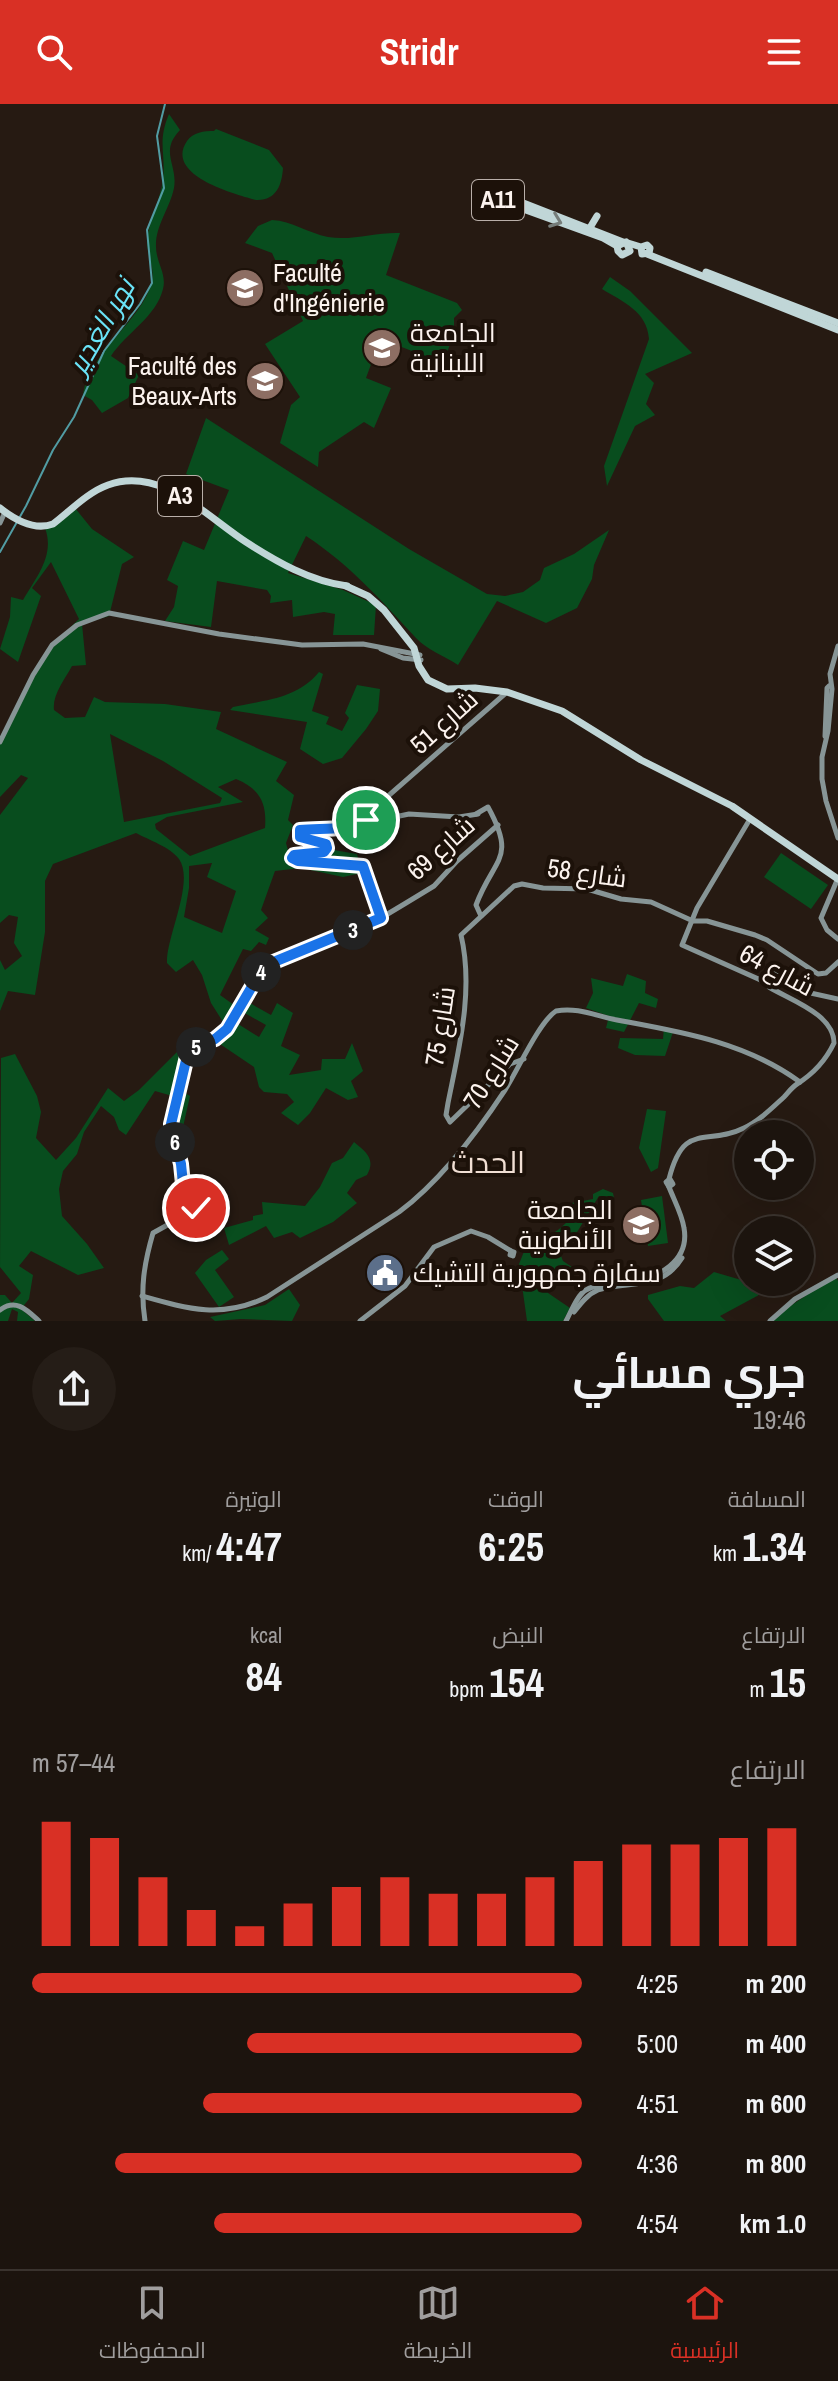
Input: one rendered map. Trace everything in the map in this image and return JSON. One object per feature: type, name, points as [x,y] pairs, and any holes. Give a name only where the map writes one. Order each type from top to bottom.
[{"type":"highway","name":"A11","points":[[624,248],[601,233],[588,231],[493,198],[491,194],[495,192],[588,231],[624,248],[645,251],[838,323]]},
{"type":"highway","points":[[588,231],[597,216],[601,233]]},
{"type":"highway","name":"A11","points":[[645,251],[838,330]]},
{"type":"highway","name":"A3","points":[[2,510],[29,525],[42,527],[53,524],[98,489],[110,484],[130,481],[150,483],[181,496],[245,541],[296,570],[365,594],[379,604],[410,643],[432,681]]},
{"type":"highway","points":[[417,658],[422,672],[447,689],[507,692],[562,711],[641,760],[727,803],[838,878]]},
{"type":"street","points":[[0,523],[2,510]]},
{"type":"street","points":[[0,742],[33,675],[52,645],[77,625],[97,616],[115,614],[219,634],[302,645],[373,645],[417,658]]},
{"type":"street","points":[[838,646],[829,686],[832,689],[822,779],[838,838]]},
{"type":"street","name":"شارع 51","points":[[364,820],[507,692]]},
{"type":"street","points":[[381,918],[363,866],[293,859],[294,855],[324,852],[327,848],[326,844],[300,837],[300,830],[350,827],[364,820],[416,813],[459,817],[488,810],[502,834],[502,852],[476,905],[481,916]]},
{"type":"street","points":[[696,919],[752,821]]},
{"type":"street","name":"شارع 69","points":[[142,1296],[143,1270],[153,1233],[171,1223],[202,1213],[184,1194],[181,1164],[171,1124],[188,1052],[215,1039],[227,1029],[264,966],[381,918],[434,886],[497,823]]},
{"type":"street","points":[[838,878],[821,918],[830,933],[838,939]]},
{"type":"street","name":"شارع 58","points":[[461,935],[510,889],[522,884],[587,889],[621,899],[651,902],[767,940],[818,974],[826,973],[838,962]]},
{"type":"street","name":"شارع 64","points":[[696,919],[682,945],[765,982],[823,1019],[834,1037],[832,1047],[819,1067],[807,1080],[800,1082]]},
{"type":"street","name":"شارع 75","points":[[461,935],[468,984],[446,1115],[450,1122],[510,1064],[524,1059]]},
{"type":"street","points":[[765,982],[769,975],[774,974],[806,992],[838,999]]},
{"type":"street","name":"شارع 70","points":[[142,1296],[214,1312],[247,1306],[267,1297],[380,1225],[414,1199],[467,1144],[550,1015],[562,1010],[715,1040],[765,1060],[800,1082]]},
{"type":"street","points":[[567,1321],[584,1291],[646,1279],[669,1270],[679,1257],[685,1237],[671,1183],[673,1167],[681,1150],[692,1139],[746,1128],[800,1082]]},
{"type":"street","points":[[360,1321],[405,1286],[430,1251],[439,1244],[471,1231],[510,1252]]},
{"type":"street","points":[[770,1321],[795,1299],[838,1275]]},
{"type":"street","points":[[142,1296],[145,1321]]},
{"type":"street","points":[[144,1313],[157,1301]]},
{"type":"street","points":[[0,1310],[8,1305],[19,1305],[39,1321]]},
{"type":"green space","points":[[169,114],[180,130],[170,152],[174,188],[156,239],[156,252],[164,278],[163,289],[148,316],[111,356],[139,375],[128,398],[102,413],[92,400],[83,395],[95,365],[139,309],[152,281],[147,239],[163,180],[163,140]]},
{"type":"green space","points":[[216,129],[269,150],[283,168],[279,186],[273,195],[256,200],[218,188],[193,173],[185,164],[182,153],[189,138]]},
{"type":"green space","points":[[272,220],[337,238],[400,233],[386,275],[457,303],[462,310],[454,318],[454,334],[443,363],[399,346],[377,348],[366,378],[391,388],[374,428],[364,422],[319,452],[318,467],[280,443],[291,405],[300,397],[265,344],[303,321],[272,253],[245,243],[258,226]]},
{"type":"green space","points":[[610,277],[630,291],[692,353],[645,374],[654,383],[646,404],[655,415],[635,426],[607,486],[604,466],[649,339],[639,314],[602,289]]},
{"type":"green space","points":[[206,418],[409,549],[487,594],[505,596],[523,592],[540,580],[544,568],[574,554],[609,530],[594,565],[592,579],[577,608],[546,623],[497,601],[458,665],[420,642],[351,571],[306,536],[288,573],[343,590],[376,605],[374,635],[333,635],[335,614],[324,612],[293,617],[292,600],[270,603],[271,596],[267,590],[217,581],[211,627],[165,621],[174,607],[178,586],[167,580],[183,541],[204,550],[229,490],[186,474]]},
{"type":"green space","points":[[75,508],[92,529],[134,557],[122,564],[109,616],[82,624],[86,665],[72,666],[57,693],[54,710],[65,718],[85,717],[94,697],[105,702],[165,704],[221,712],[216,729],[287,762],[276,781],[294,795],[288,820],[293,825],[286,843],[289,854],[328,849],[357,854],[362,873],[343,877],[301,868],[275,871],[261,910],[268,918],[255,930],[269,938],[266,945],[259,942],[251,951],[243,949],[220,995],[234,1005],[227,1017],[259,1037],[266,1025],[241,1011],[248,1002],[271,1015],[277,1003],[293,1013],[281,1046],[300,1055],[289,1075],[321,1070],[322,1059],[345,1059],[352,1043],[363,1071],[351,1081],[358,1097],[348,1100],[326,1088],[298,1125],[281,1113],[294,1102],[287,1094],[264,1092],[259,1087],[254,1067],[214,1040],[195,1054],[178,1089],[190,1096],[178,1149],[170,1115],[176,1097],[155,1091],[126,1135],[119,1130],[114,1117],[101,1106],[84,1132],[77,1154],[63,1171],[59,1189],[62,1216],[104,1268],[78,1275],[31,1251],[19,1266],[33,1275],[29,1299],[21,1309],[35,1321],[17,1321],[18,1312],[12,1309],[8,1321],[0,1321],[0,1295],[5,1295],[12,1303],[21,1293],[0,1267],[1,1058],[15,1054],[37,1096],[41,1112],[36,1138],[56,1160],[76,1138],[108,1088],[124,1101],[190,1039],[225,1025],[211,1003],[202,975],[193,960],[176,972],[167,963],[184,881],[179,859],[165,847],[136,833],[53,864],[45,881],[45,932],[35,995],[8,991],[0,1011],[0,960],[5,970],[22,956],[14,943],[18,917],[9,915],[0,923],[0,815],[28,778],[21,775],[0,797],[0,738],[53,644],[79,619],[51,562],[32,588],[41,596],[18,662],[0,649],[10,617],[11,597],[23,600],[46,556],[48,538],[45,528],[56,526]],"holes":[[[110,734],[163,761],[222,798],[220,803],[124,822]],[[236,779],[251,787],[263,804],[265,828],[190,856],[156,829],[155,824],[167,817],[243,802],[218,787]],[[212,863],[207,877],[236,891],[222,933],[184,917],[189,866]]]},
{"type":"green space","points":[[319,672],[323,674],[312,711],[329,717],[326,724],[342,731],[349,718],[345,713],[357,685],[380,689],[378,711],[342,758],[323,764],[300,749],[307,722],[230,710],[291,693]]},
{"type":"green space","points":[[781,853],[828,885],[811,909],[764,877]]},
{"type":"green space","points":[[627,974],[646,981],[645,993],[658,999],[656,1008],[639,1003],[624,1032],[606,1028],[609,1016],[586,1008],[593,993],[591,978],[623,986]]},
{"type":"green space","points":[[664,1027],[674,1029],[665,1056],[635,1055],[618,1048],[620,1038],[663,1039]]},
{"type":"green space","points":[[647,1109],[666,1111],[658,1168],[651,1172],[639,1148]]},
{"type":"green space","points":[[354,1142],[370,1160],[367,1175],[356,1180],[347,1193],[357,1203],[333,1222],[300,1238],[292,1232],[274,1238],[266,1226],[229,1245],[224,1228],[263,1214],[262,1202],[305,1206],[320,1187],[332,1163],[343,1158]]},
{"type":"green space","points":[[603,1189],[613,1193],[614,1198],[599,1196],[561,1256],[572,1267],[573,1276],[559,1268],[548,1293],[570,1308],[563,1321],[527,1321],[519,1264],[527,1244],[563,1226],[574,1214],[572,1203],[593,1199],[593,1194]]},
{"type":"green space","points":[[662,1196],[668,1243],[648,1246],[641,1200]]},
{"type":"green space","points":[[222,1250],[229,1259],[215,1270],[234,1297],[219,1307],[195,1273],[206,1260]]},
{"type":"green space","points":[[714,1272],[734,1278],[734,1296],[757,1296],[720,1316],[726,1321],[664,1321],[648,1299],[648,1295],[680,1286],[694,1288]]},
{"type":"green space","points":[[835,1276],[838,1281],[838,1321],[768,1321],[805,1296],[814,1296],[814,1290]]},
{"type":"green space","points":[[289,1289],[300,1305],[292,1321],[215,1321],[210,1317],[265,1305]]},
{"type":"waterway","name":"نهر الغدير","points":[[0,552],[53,450],[74,417],[104,351],[152,283],[147,230],[164,188],[157,136],[165,104]]},
{"type":"place","name":"Faculté d'Ingénierie","points":[[245,288]]},
{"type":"place","name":"الجامعة اللبنانية","points":[[382,348]]},
{"type":"place","name":"Faculté des Beaux-Arts","points":[[265,381]]},
{"type":"place","name":"الجامعة الأنطونية","points":[[641,1225]]},
{"type":"place","name":"سفارة جمهورية التشيك","points":[[385,1273]]},
{"type":"district","name":"الحدث","points":[[488,1163]]},
{"type":"route","points":[[196,1208],[184,1194],[181,1164],[171,1124],[188,1052],[215,1039],[227,1029],[264,966],[381,918],[363,866],[292,858],[294,855],[324,852],[327,848],[326,844],[300,837],[300,830],[350,827],[363,818],[366,820]]}]
